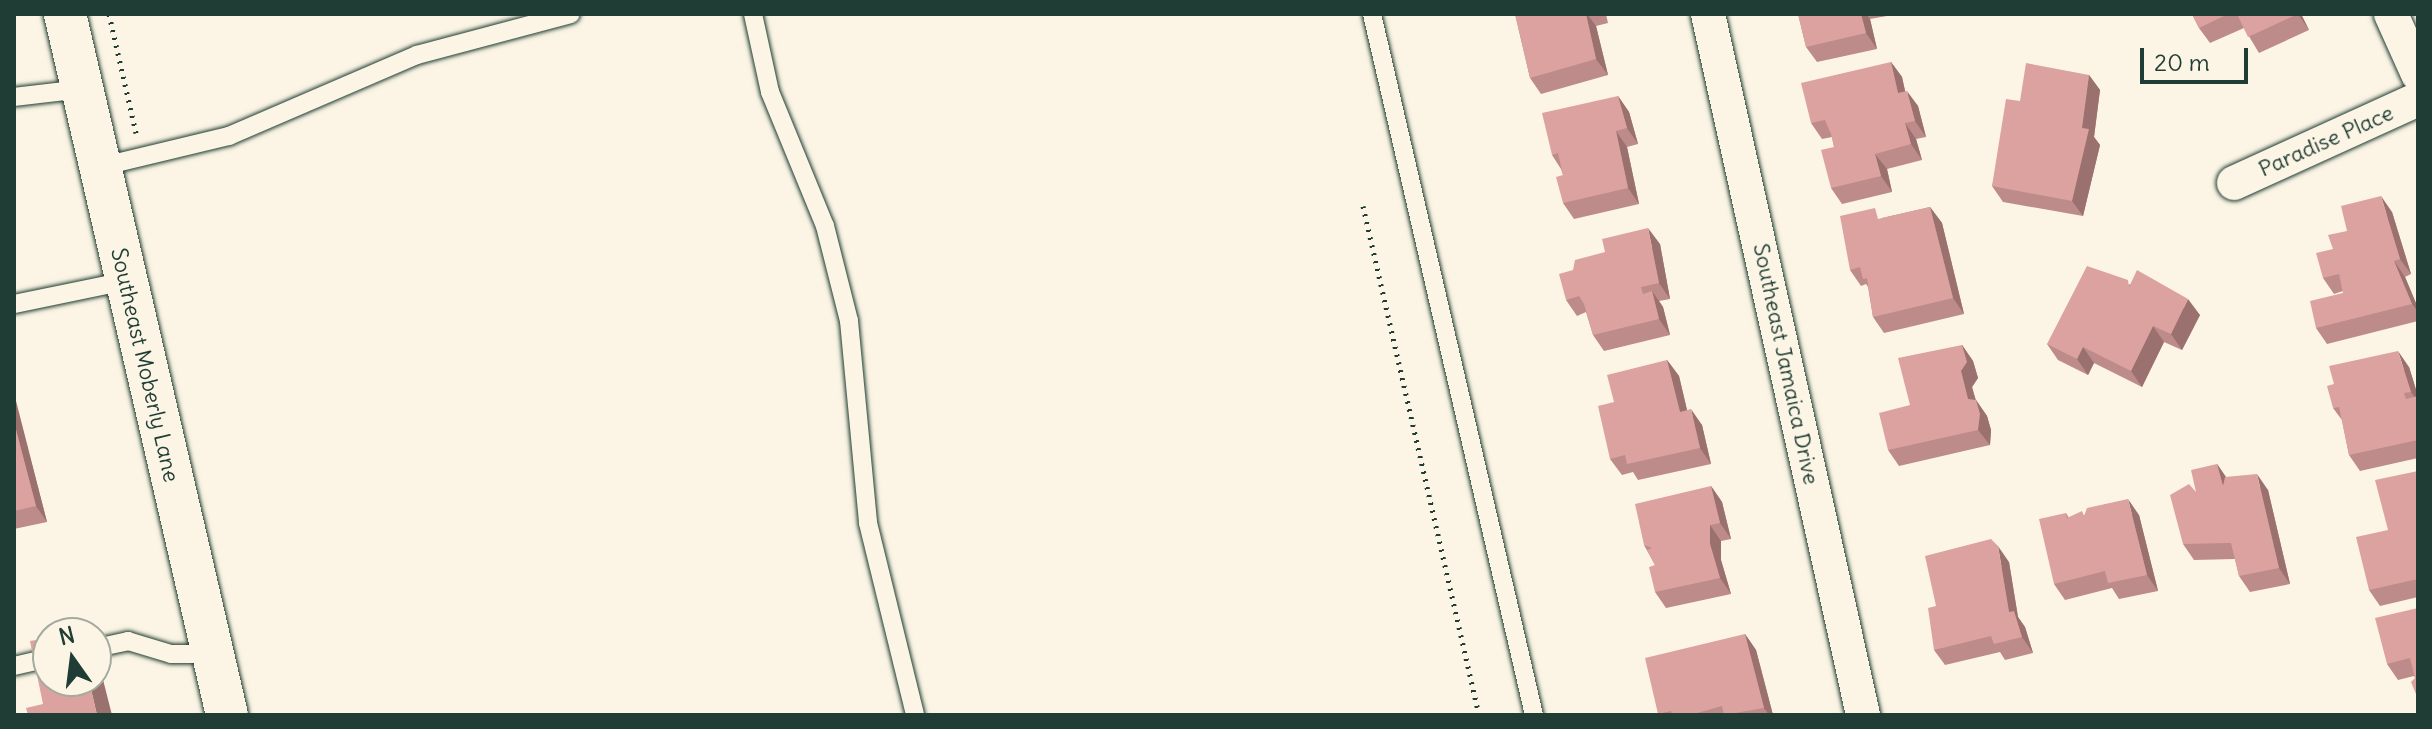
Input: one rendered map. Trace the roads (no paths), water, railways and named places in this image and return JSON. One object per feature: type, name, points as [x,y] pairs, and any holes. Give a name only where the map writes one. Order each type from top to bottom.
[{"type":"street","name":"Southeast Moberly Lane","points":[[65,14],[227,715]]},
{"type":"street","name":"Southeast Jamaica Drive","points":[[1708,14],[1863,715]]},
{"type":"street","points":[[2391,14],[2418,74]]},
{"type":"street","name":"Paradise Place","points":[[2234,183],[2418,99]]},
{"type":"lane","points":[[100,167],[229,136],[417,55],[571,14]]},
{"type":"lane","points":[[753,14],[770,92],[825,226],[849,321],[868,523],[915,715]]},
{"type":"lane","points":[[1372,14],[1534,715]]},
{"type":"lane","points":[[14,97],[82,89]]},
{"type":"lane","points":[[14,304],[126,281]]},
{"type":"lane","points":[[112,644],[128,641],[171,654],[212,654]]}]
